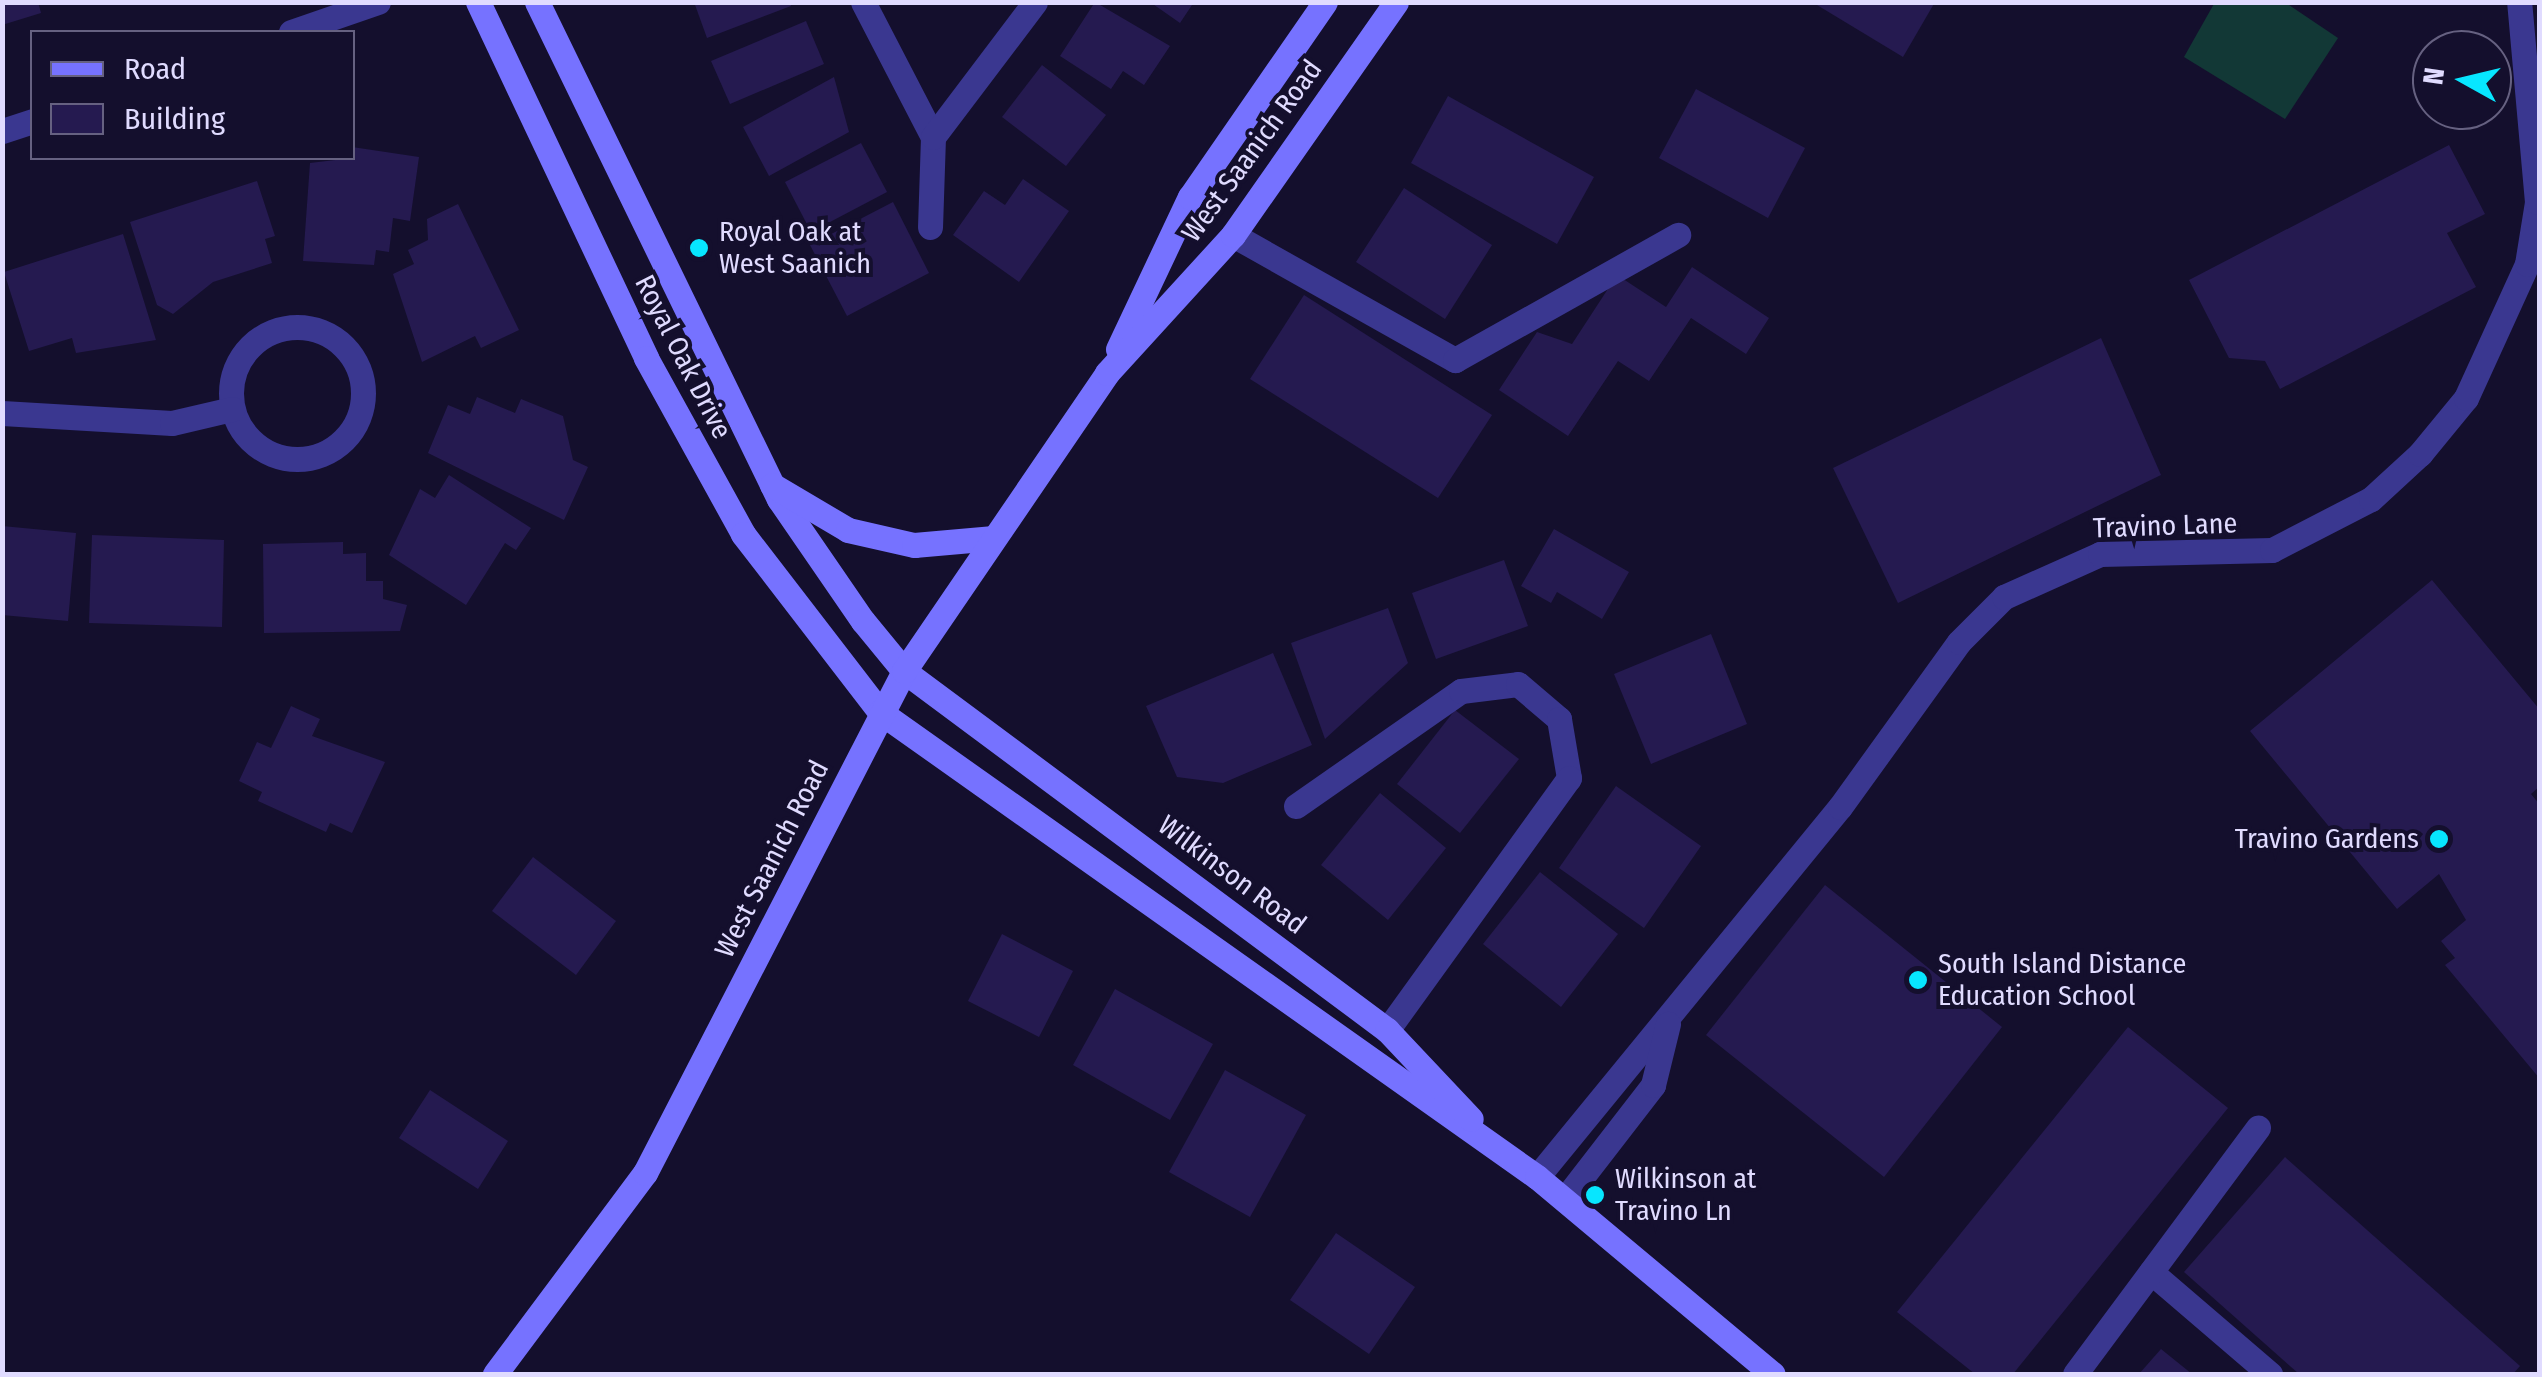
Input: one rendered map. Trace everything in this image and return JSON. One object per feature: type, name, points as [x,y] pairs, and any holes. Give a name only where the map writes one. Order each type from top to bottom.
[{"type":"main road","name":"Royal Oak Drive","points":[[478,2],[646,358],[743,534],[880,712]]},
{"type":"main road","name":"Royal Oak Drive","points":[[537,2],[772,485],[829,580],[904,671]]},
{"type":"main road","name":"West Saanich Road","points":[[1108,372],[1190,197],[1326,2]]},
{"type":"main road","name":"West Saanich Road","points":[[495,1374],[645,1173],[904,671],[1108,372],[1234,235],[1396,2]]},
{"type":"main road","points":[[772,485],[848,530],[914,545],[994,538]]},
{"type":"main road","name":"Wilkinson Road","points":[[904,671],[1386,1030],[1502,1152]]},
{"type":"main road","name":"Wilkinson Road","points":[[880,712],[1538,1177],[1774,1374]]},
{"type":"street","points":[[297,30],[378,2]]},
{"type":"street","points":[[864,2],[933,137],[930,227]]},
{"type":"street","points":[[933,137],[1034,2]]},
{"type":"street","name":"Travino Lane","points":[[1538,1177],[1840,807],[1959,642],[2004,597],[2100,554],[2272,550],[2371,499],[2420,454],[2466,398],[2528,264],[2537,202],[2519,2]]},
{"type":"street","points":[[2,131],[30,122]]},
{"type":"street","points":[[1234,235],[1455,360],[1678,235]]},
{"type":"street","points":[[288,327],[340,342],[363,392],[343,442],[319,456],[265,452],[232,409],[242,356],[288,327]]},
{"type":"street","points":[[2,412],[172,423],[232,409]]},
{"type":"street","points":[[1296,806],[1461,691],[1518,684],[1559,719],[1569,778],[1386,1030]]},
{"type":"street","name":"Travino Lane","points":[[1565,1200],[1653,1086],[1671,1014]]},
{"type":"street","points":[[2074,1374],[2258,1128]]},
{"type":"street","points":[[2151,1272],[2270,1374]]},
{"type":"green space","points":[[2215,2],[2286,3],[2338,38],[2285,119],[2184,57]]},
{"type":"building","points":[[2,2],[38,2],[41,13],[2,25]]},
{"type":"building","points":[[694,2],[790,2],[791,6],[707,38]]},
{"type":"building","points":[[1095,2],[1170,46],[1144,85],[1123,71],[1111,89],[1060,56]]},
{"type":"building","points":[[1150,2],[1194,2],[1180,23]]},
{"type":"building","points":[[1812,2],[1935,2],[1903,57]]},
{"type":"building","points":[[806,21],[824,64],[730,104],[711,61]]},
{"type":"building","points":[[1042,65],[1106,115],[1066,166],[1002,117]]},
{"type":"building","points":[[834,77],[849,132],[769,176],[743,127]]},
{"type":"building","points":[[1696,89],[1805,148],[1768,218],[1659,158]]},
{"type":"building","points":[[1448,96],[1594,177],[1557,244],[1411,163]]},
{"type":"building","points":[[861,143],[887,192],[811,232],[785,182]]},
{"type":"building","points":[[2449,145],[2485,214],[2447,233],[2476,287],[2280,389],[2265,361],[2229,358],[2189,280]]},
{"type":"building","points":[[355,147],[419,157],[410,221],[393,218],[389,252],[376,250],[374,265],[303,261],[310,163],[355,160]]},
{"type":"building","points":[[1023,179],[1069,211],[1019,282],[953,235],[984,191],[1005,205]]},
{"type":"building","points":[[257,181],[275,236],[265,239],[272,263],[213,282],[173,314],[157,305],[130,222]]},
{"type":"building","points":[[1404,188],[1492,245],[1445,319],[1356,262]]},
{"type":"building","points":[[893,202],[929,273],[847,316],[810,245]]},
{"type":"building","points":[[458,204],[519,330],[481,348],[475,336],[422,362],[393,274],[414,264],[408,250],[428,240],[427,219]]},
{"type":"building","points":[[123,234],[156,340],[76,353],[72,338],[29,351],[4,272]]},
{"type":"building","points":[[1692,267],[1769,318],[1746,354],[1691,318],[1649,381],[1618,361],[1568,436],[1499,390],[1537,332],[1572,344],[1617,275],[1666,307]]},
{"type":"building","points":[[1304,295],[1492,415],[1438,498],[1250,379]]},
{"type":"building","points":[[2101,338],[2161,475],[1898,603],[1833,468]]},
{"type":"building","points":[[477,397],[515,413],[521,399],[563,416],[573,460],[588,467],[564,520],[428,453],[448,405],[470,414]]},
{"type":"building","points":[[449,475],[531,528],[516,550],[505,543],[466,605],[389,555],[420,489],[435,498]]},
{"type":"building","points":[[2,526],[76,533],[68,621],[2,615]]},
{"type":"building","points":[[1554,529],[1629,572],[1602,619],[1557,592],[1551,603],[1521,586]]},
{"type":"building","points":[[92,535],[224,540],[222,627],[89,623]]},
{"type":"building","points":[[343,542],[343,554],[366,553],[366,581],[383,581],[383,599],[407,605],[400,631],[264,633],[263,544]]},
{"type":"building","points":[[1504,560],[1528,626],[1436,659],[1412,593]]},
{"type":"building","name":"Travino Gardens","points":[[2432,580],[2540,710],[2540,786],[2531,794],[2540,805],[2540,1079],[2445,965],[2455,958],[2441,941],[2466,920],[2439,874],[2397,909],[2250,731]]},
{"type":"building","points":[[1388,608],[1408,663],[1325,739],[1291,643]]},
{"type":"building","points":[[1711,634],[1747,724],[1651,764],[1614,674]]},
{"type":"building","points":[[1273,653],[1312,745],[1223,783],[1177,777],[1146,706]]},
{"type":"building","points":[[291,706],[320,719],[312,736],[385,762],[352,833],[330,823],[326,832],[258,801],[262,792],[239,781],[257,742],[271,748]]},
{"type":"building","points":[[1455,710],[1519,759],[1460,833],[1397,784]]},
{"type":"building","points":[[1616,786],[1701,846],[1644,928],[1559,868]]},
{"type":"building","points":[[1380,793],[1446,848],[1388,920],[1321,865]]},
{"type":"building","points":[[533,857],[616,921],[576,975],[492,911]]},
{"type":"building","points":[[1540,872],[1618,934],[1561,1007],[1483,944]]},
{"type":"building","points":[[1825,885],[2002,1027],[1884,1177],[1706,1035]]},
{"type":"building","points":[[1002,934],[1073,971],[1039,1037],[968,1001]]},
{"type":"building","points":[[1115,989],[1213,1044],[1170,1120],[1073,1065]]},
{"type":"building","points":[[2128,1027],[2228,1108],[2013,1374],[1975,1374],[1897,1312]]},
{"type":"building","points":[[1225,1070],[1306,1115],[1250,1217],[1169,1172]]},
{"type":"building","points":[[430,1090],[508,1141],[478,1189],[399,1138]]},
{"type":"building","points":[[2285,1157],[2520,1366],[2513,1374],[2299,1374],[2184,1272]]},
{"type":"building","points":[[1336,1233],[1415,1287],[1369,1354],[1290,1300]]},
{"type":"building","points":[[2161,1349],[2192,1374],[2139,1374]]},
{"type":"place","name":"Royal Oak at West Saanich","points":[[699,248]]},
{"type":"place","name":"Travino Gardens","points":[[2439,839]]},
{"type":"place","name":"South Island Distance Education School","points":[[1918,980]]},
{"type":"place","name":"Wilkinson at Travino Ln","points":[[1595,1195]]}]
